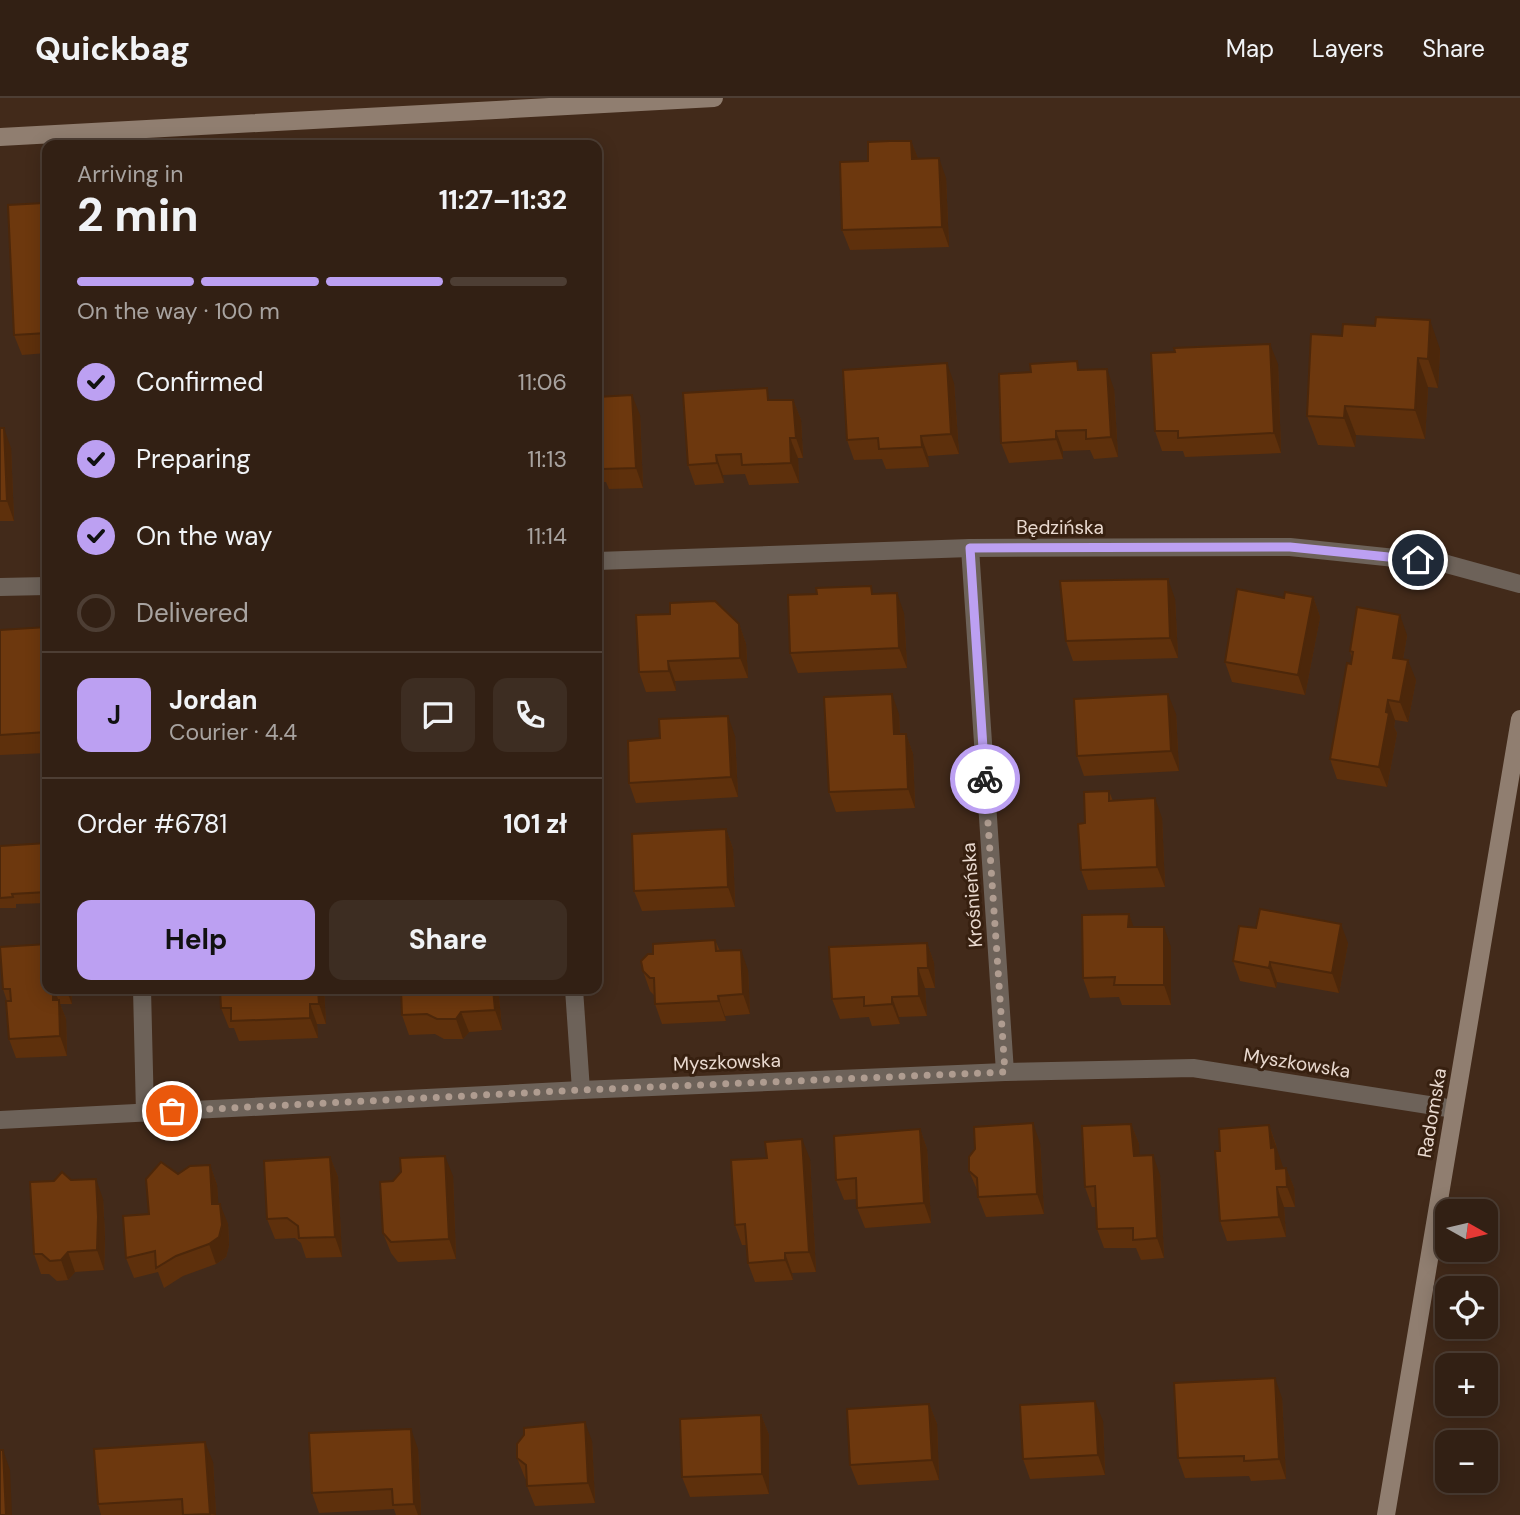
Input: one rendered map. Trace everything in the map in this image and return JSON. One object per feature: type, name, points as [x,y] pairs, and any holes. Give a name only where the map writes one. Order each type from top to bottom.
[{"type":"street","points":[[0,137],[714,98]]},
{"type":"street","name":"Będzińska","points":[[602,561],[970,548],[1290,547],[1443,563],[1520,584]]},
{"type":"street","name":"Krośnieńska","points":[[970,548],[1005,1072]]},
{"type":"street","points":[[0,587],[42,586]]},
{"type":"street","name":"Radomska","points":[[1385,1515],[1520,719]]},
{"type":"street","points":[[142,994],[145,1113]]},
{"type":"street","points":[[574,994],[581,1090]]},
{"type":"street","name":"Myszkowska","points":[[0,1120],[581,1090],[1005,1072],[1193,1068],[1454,1109]]},
{"type":"building","points":[[911,141],[912,159],[939,158],[942,227],[842,230],[840,162],[868,161],[868,142]]},
{"type":"building","points":[[42,203],[42,333],[14,335],[8,205]]},
{"type":"building","points":[[1376,317],[1430,320],[1428,359],[1418,358],[1415,410],[1345,406],[1344,418],[1307,416],[1311,334],[1342,336],[1343,324],[1375,326]]},
{"type":"building","points":[[1270,344],[1274,433],[1178,438],[1178,431],[1155,431],[1151,353],[1175,352],[1174,348]]},
{"type":"building","points":[[1077,361],[1078,370],[1107,369],[1111,437],[1086,439],[1086,430],[1056,431],[1056,439],[1001,443],[999,374],[1031,372],[1030,364]]},
{"type":"building","points":[[947,363],[951,434],[921,436],[922,447],[879,449],[878,438],[847,440],[843,370]]},
{"type":"building","points":[[767,388],[768,400],[793,400],[796,438],[790,438],[791,463],[742,465],[741,454],[716,455],[717,463],[688,465],[683,393]]},
{"type":"building","points":[[632,395],[636,468],[602,469],[602,397]]},
{"type":"building","points":[[0,428],[4,428],[7,501],[0,501]]},
{"type":"building","points":[[1168,579],[1170,638],[1066,641],[1060,581]]},
{"type":"building","points":[[871,586],[872,594],[897,593],[899,648],[790,653],[788,595],[817,594],[816,588]]},
{"type":"building","points":[[1237,589],[1284,598],[1285,592],[1313,597],[1298,675],[1225,662]]},
{"type":"building","points":[[715,601],[739,624],[740,658],[668,661],[669,671],[639,672],[636,615],[670,614],[670,603]]},
{"type":"building","points":[[1357,607],[1400,615],[1393,658],[1408,660],[1400,702],[1388,700],[1386,712],[1389,713],[1379,767],[1330,759],[1347,663],[1351,664],[1353,652],[1350,651]]},
{"type":"building","points":[[42,627],[42,732],[0,735],[0,630]]},
{"type":"building","points":[[892,694],[894,734],[906,734],[908,789],[829,792],[824,697]]},
{"type":"building","points":[[1168,694],[1171,751],[1077,756],[1074,699]]},
{"type":"building","points":[[728,716],[731,777],[629,783],[628,741],[660,738],[659,719]]},
{"type":"building","points":[[1109,791],[1109,801],[1155,798],[1157,867],[1081,870],[1078,824],[1085,823],[1084,792]]},
{"type":"building","points":[[726,829],[728,887],[634,891],[632,834]]},
{"type":"building","points":[[42,843],[42,892],[12,894],[13,897],[0,898],[0,846]]},
{"type":"building","points":[[1260,909],[1341,924],[1332,973],[1270,962],[1269,968],[1233,961],[1239,926],[1256,928]]},
{"type":"building","points":[[1129,914],[1128,927],[1164,927],[1164,985],[1114,985],[1115,977],[1083,978],[1082,915]]},
{"type":"building","points":[[715,940],[716,951],[741,950],[743,994],[718,996],[719,1001],[655,1004],[654,978],[650,978],[643,971],[641,961],[648,954],[653,954],[653,944]]},
{"type":"building","points":[[927,943],[928,968],[918,968],[919,996],[892,997],[892,1004],[864,1006],[864,997],[832,999],[829,947]]},
{"type":"building","points":[[42,944],[42,994],[53,994],[53,1000],[59,1000],[60,1036],[9,1039],[6,1001],[11,1001],[10,989],[3,989],[0,947]]},
{"type":"building","points":[[220,994],[318,994],[319,1004],[310,1004],[310,1018],[231,1021],[231,1008],[221,1008]]},
{"type":"building","points":[[401,994],[493,994],[495,1010],[461,1012],[456,1019],[437,1019],[427,1014],[402,1015]]},
{"type":"building","points":[[1033,1123],[1037,1194],[978,1197],[977,1178],[969,1171],[969,1157],[975,1149],[974,1127]]},
{"type":"building","points":[[1131,1124],[1134,1156],[1153,1155],[1157,1238],[1133,1240],[1133,1228],[1097,1229],[1095,1186],[1085,1187],[1082,1126]]},
{"type":"building","points":[[1269,1125],[1271,1148],[1275,1147],[1276,1169],[1286,1168],[1287,1187],[1277,1187],[1279,1217],[1220,1221],[1215,1151],[1220,1151],[1219,1129]]},
{"type":"building","points":[[920,1129],[924,1203],[857,1208],[856,1178],[836,1180],[834,1136]]},
{"type":"building","points":[[802,1139],[809,1252],[785,1253],[785,1260],[748,1263],[745,1224],[735,1225],[731,1160],[767,1158],[765,1142]]},
{"type":"building","points":[[445,1156],[449,1239],[391,1242],[383,1233],[380,1182],[393,1181],[401,1172],[400,1158]]},
{"type":"building","points":[[330,1157],[335,1237],[299,1238],[298,1226],[287,1218],[267,1219],[264,1161]]},
{"type":"building","points":[[161,1162],[178,1174],[190,1166],[210,1165],[212,1204],[220,1204],[222,1225],[219,1237],[209,1244],[176,1256],[156,1268],[155,1251],[126,1258],[123,1216],[149,1214],[146,1179]]},
{"type":"building","points":[[62,1172],[71,1180],[96,1179],[97,1250],[68,1252],[61,1260],[50,1261],[42,1254],[34,1254],[30,1182],[54,1181]]},
{"type":"building","points":[[1275,1378],[1279,1459],[1244,1461],[1244,1456],[1178,1458],[1174,1383]]},
{"type":"building","points":[[1095,1401],[1098,1455],[1023,1459],[1020,1405]]},
{"type":"building","points":[[929,1404],[932,1460],[850,1465],[847,1409]]},
{"type":"building","points":[[761,1415],[762,1474],[682,1477],[680,1419]]},
{"type":"building","points":[[585,1422],[588,1483],[527,1486],[526,1465],[517,1458],[517,1444],[524,1435],[524,1428]]},
{"type":"building","points":[[411,1429],[414,1504],[393,1505],[392,1489],[312,1493],[309,1433]]},
{"type":"building","points":[[205,1442],[210,1514],[183,1515],[182,1499],[98,1504],[94,1449]]},
{"type":"building","points":[[0,1450],[3,1450],[6,1515],[0,1515]]},
{"type":"way so far","points":[[172,1111],[1005,1072],[985,779]]},
{"type":"route","points":[[985,779],[970,548],[1290,547],[1418,560]]}]
